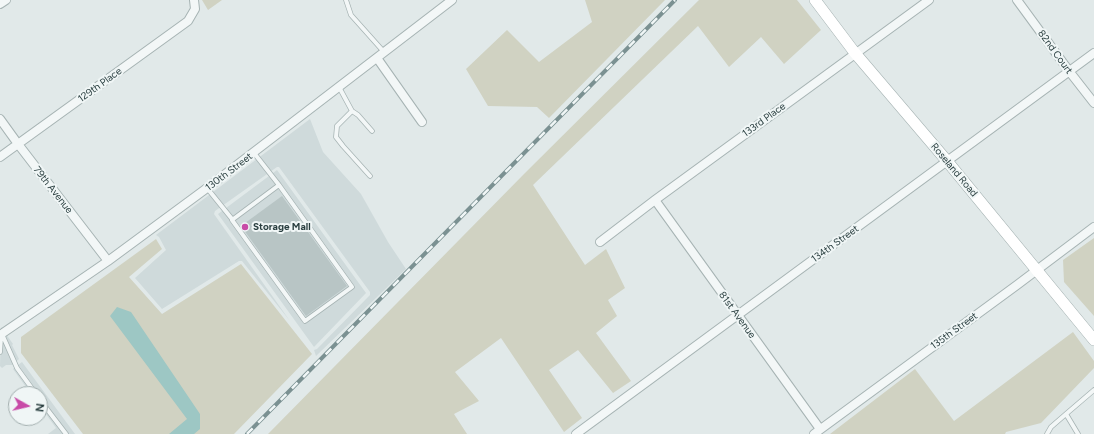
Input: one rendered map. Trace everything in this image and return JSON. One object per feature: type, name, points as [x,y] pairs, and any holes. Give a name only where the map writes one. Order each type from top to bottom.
[{"type":"main road","name":"Roseland Road","points":[[815,0],[855,53],[947,161],[1094,340]]},
{"type":"street","points":[[0,4],[6,0]]},
{"type":"street","name":"130th Street","points":[[1,335],[108,261],[208,188],[452,0]]},
{"type":"street","name":"133rd Place","points":[[600,242],[655,200],[929,0]]},
{"type":"street","name":"82nd Court","points":[[1018,0],[1094,103]]},
{"type":"street","name":"129th Place","points":[[0,157],[188,21],[194,4]]},
{"type":"street","name":"134th Street","points":[[576,434],[1094,53]]},
{"type":"street","points":[[377,58],[422,122]]},
{"type":"street","name":"79th Avenue","points":[[0,119],[108,261]]},
{"type":"street","name":"81st Avenue","points":[[655,200],[738,316],[817,432]]},
{"type":"street","name":"135th Street","points":[[817,432],[1094,227]]},
{"type":"lane","points":[[346,0],[351,15],[384,52]]},
{"type":"lane","points":[[339,87],[352,111],[358,115],[372,131]]},
{"type":"lane","points":[[352,111],[338,126],[336,137],[370,176]]},
{"type":"lane","points":[[208,188],[305,321],[352,287],[254,153]]},
{"type":"lane","points":[[232,219],[278,185]]},
{"type":"lane","points":[[0,352],[1,335]]},
{"type":"lane","points":[[1,335],[17,368],[30,386]]},
{"type":"lane","points":[[1047,434],[1051,427],[1094,390]]},
{"type":"lane","points":[[48,410],[66,434]]},
{"type":"lane","points":[[1066,414],[1078,434]]},
{"type":"shaded area","points":[[310,119],[323,152],[361,194],[388,242],[406,269],[316,356],[314,350],[317,349],[370,295],[370,292],[279,167],[277,167],[215,211],[214,214],[290,321],[242,261],[239,261],[162,309],[135,278],[166,250],[159,237],[156,235]]},
{"type":"shaded area","points":[[277,170],[366,293],[314,347],[218,214]]},
{"type":"shaded area","points":[[1,327],[13,344],[12,345],[19,359],[12,365],[6,365],[2,368],[0,366]]},
{"type":"shaded area","points":[[22,362],[40,386],[25,386],[13,369]]},
{"type":"shaded area","points":[[48,397],[75,434],[48,434],[56,428],[48,417]]},
{"type":"green space","points":[[202,0],[222,0],[208,10]]},
{"type":"green space","points":[[585,0],[665,0],[549,118],[537,107],[488,106],[466,69],[507,30],[539,62],[592,22]]},
{"type":"green space","points":[[699,0],[797,0],[821,30],[784,64],[761,37],[729,67],[698,26],[533,185],[585,265],[606,249],[625,288],[608,300],[617,316],[596,333],[631,381],[613,393],[578,350],[549,370],[582,418],[564,432],[501,338],[455,372],[479,401],[454,414],[467,434],[268,434],[525,173]]},
{"type":"green space","points":[[1094,238],[1094,316],[1064,282],[1063,260]]},
{"type":"green space","points":[[156,239],[162,249],[129,277],[162,314],[241,264],[312,354],[234,434],[83,434],[48,388],[48,386],[46,386],[21,353],[21,337]]},
{"type":"green space","points":[[1073,332],[1094,361],[1094,368],[1041,423],[1006,432],[1005,434],[830,434],[915,369],[954,421]]},
{"type":"water","points":[[117,307],[131,312],[200,414],[200,429],[194,434],[169,434],[187,419],[110,316]]},
{"type":"building","points":[[282,196],[347,286],[306,316],[241,226]]},
{"type":"railway","points":[[247,434],[675,0]]},
{"type":"place","name":"Storage Mall","points":[[245,227]]}]
